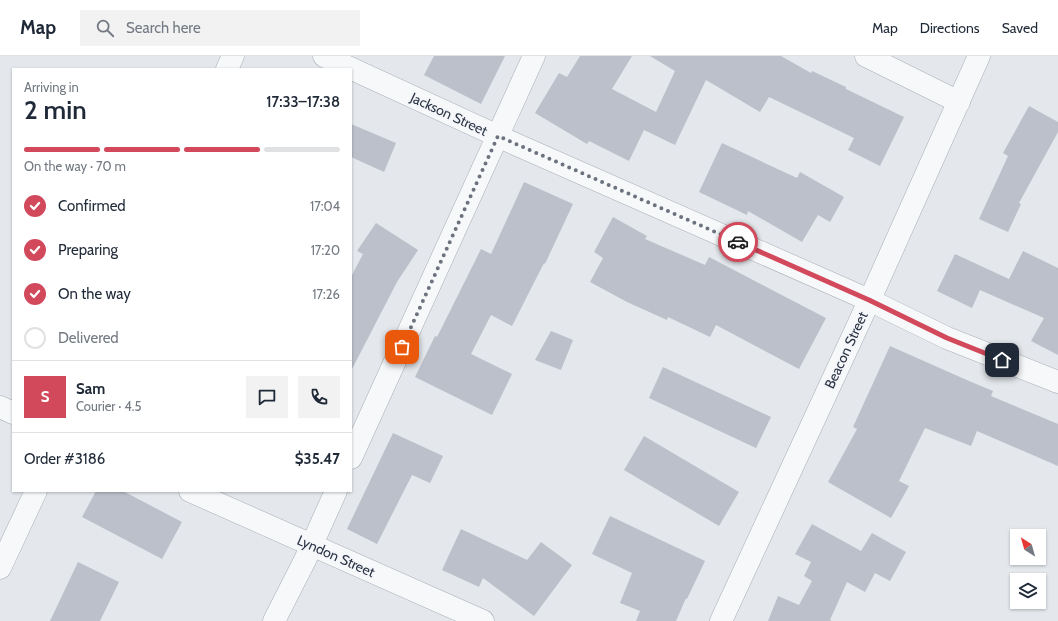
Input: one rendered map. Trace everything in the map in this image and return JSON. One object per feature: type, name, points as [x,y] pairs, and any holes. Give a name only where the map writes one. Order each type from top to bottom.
[{"type":"street","points":[[227,68],[233,56]]},
{"type":"street","name":"Jackson Street","points":[[324,56],[350,68]]},
{"type":"street","points":[[352,456],[534,56]]},
{"type":"street","points":[[866,56],[959,102]]},
{"type":"street","name":"Beacon Street","points":[[721,621],[869,300],[979,56]]},
{"type":"street","name":"Jackson Street","points":[[352,69],[498,136],[869,300],[947,338],[1058,382]]},
{"type":"street","points":[[0,407],[12,413]]},
{"type":"street","points":[[0,568],[36,492]]},
{"type":"street","name":"Lyndon Street","points":[[192,492],[483,621]]},
{"type":"street","points":[[274,621],[336,492]]},
{"type":"building","points":[[434,56],[505,56],[481,104],[424,75]]},
{"type":"building","points":[[580,56],[632,56],[612,89],[656,112],[675,71],[650,56],[781,56],[811,73],[812,71],[846,87],[846,89],[904,117],[880,166],[848,150],[854,138],[769,97],[760,112],[706,80],[675,145],[644,130],[629,161],[589,141],[587,144],[535,113],[559,73],[567,77]]},
{"type":"building","points":[[1029,106],[1058,122],[1058,132],[1019,203],[1021,204],[1008,232],[979,219],[1008,156],[1003,153]]},
{"type":"building","points":[[352,124],[396,143],[384,172],[352,157]]},
{"type":"building","points":[[722,143],[797,178],[800,172],[844,197],[830,222],[818,215],[802,242],[748,211],[747,215],[699,192]]},
{"type":"building","points":[[524,182],[573,204],[545,264],[544,263],[512,326],[491,315],[471,354],[512,374],[492,415],[415,377],[435,336],[437,337],[481,249],[491,254]]},
{"type":"building","points":[[613,217],[647,236],[645,239],[705,265],[709,257],[826,318],[799,369],[716,325],[710,337],[668,317],[667,320],[627,302],[590,282],[603,258],[594,252]]},
{"type":"building","points":[[376,223],[418,250],[397,282],[352,369],[352,275],[363,254],[357,251]]},
{"type":"building","points":[[1023,251],[1058,268],[1058,355],[1031,341],[1044,318],[980,290],[972,308],[937,291],[955,254],[1009,279]]},
{"type":"building","points":[[551,331],[573,340],[561,370],[535,360]]},
{"type":"building","points":[[890,346],[993,391],[991,396],[1058,424],[1058,466],[977,431],[971,446],[925,428],[899,481],[909,486],[891,518],[828,482],[857,429],[853,427]]},
{"type":"building","points":[[663,367],[771,417],[756,448],[649,398]]},
{"type":"building","points":[[393,433],[443,456],[430,483],[412,475],[377,544],[347,529]]},
{"type":"building","points":[[644,436],[739,492],[719,526],[624,470]]},
{"type":"building","points":[[95,492],[125,492],[182,522],[162,559],[82,517]]},
{"type":"building","points":[[610,516],[705,561],[676,621],[636,621],[640,611],[620,603],[632,573],[592,554]]},
{"type":"building","points":[[812,524],[861,551],[872,533],[906,552],[890,581],[875,573],[865,592],[847,582],[830,620],[832,621],[768,621],[778,596],[799,605],[812,581],[804,576],[811,562],[795,554]]},
{"type":"building","points":[[461,529],[527,560],[541,542],[572,565],[534,616],[483,578],[479,587],[442,570]]},
{"type":"building","points":[[78,562],[119,582],[100,621],[50,621]]},
{"type":"way so far","points":[[402,347],[498,136],[738,242]]},
{"type":"route","points":[[738,242],[869,300],[947,338],[1002,360]]}]
